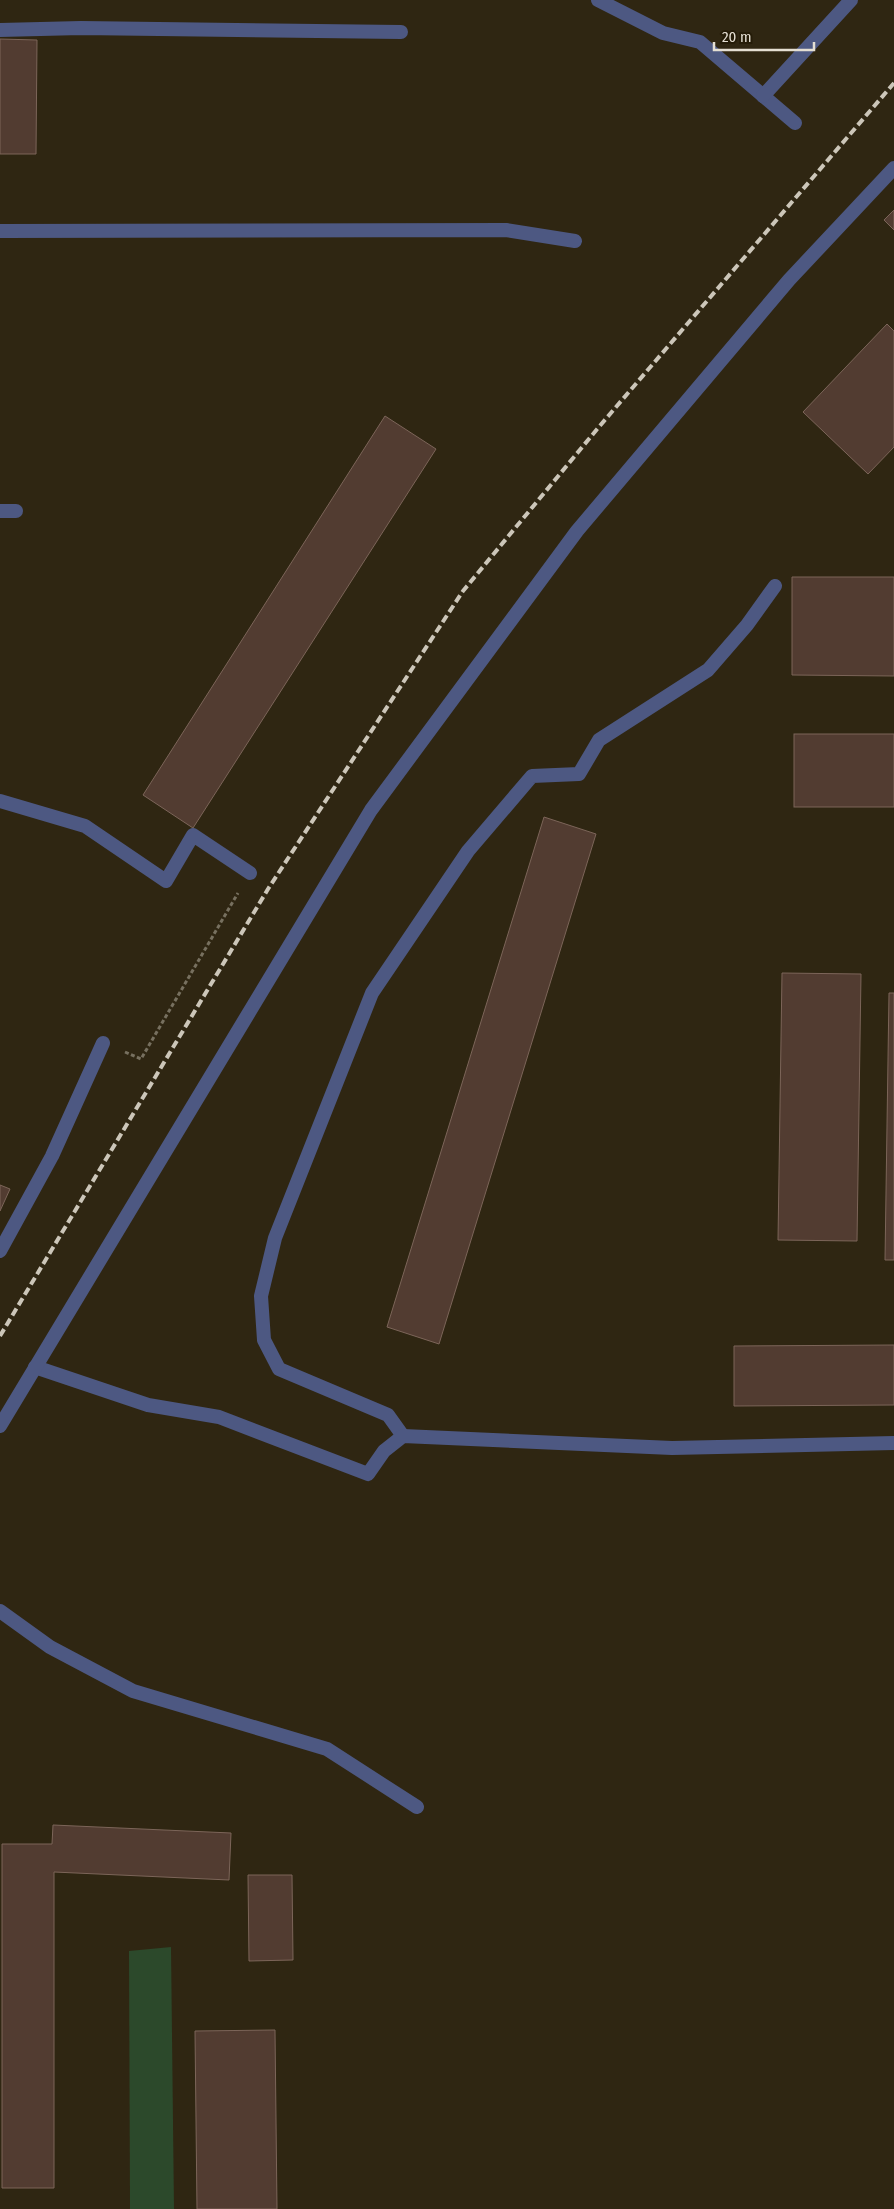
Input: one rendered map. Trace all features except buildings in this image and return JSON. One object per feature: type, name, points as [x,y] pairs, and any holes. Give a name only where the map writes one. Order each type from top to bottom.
[{"type":"street","points":[[598,0],[663,33],[700,42],[795,124]]},
{"type":"street","points":[[763,96],[851,0]]},
{"type":"street","points":[[0,30],[81,28],[401,32]]},
{"type":"street","points":[[0,1426],[371,810],[577,531],[789,280],[894,168]]},
{"type":"street","points":[[0,231],[506,230],[575,242]]},
{"type":"street","points":[[0,511],[16,511]]},
{"type":"street","points":[[403,1436],[388,1415],[280,1369],[264,1340],[261,1296],[275,1238],[372,993],[468,851],[532,776],[579,774],[600,740],[708,670],[747,625],[775,586]]},
{"type":"street","points":[[0,801],[85,826],[166,881],[193,835],[250,873]]},
{"type":"street","points":[[0,1250],[52,1156],[103,1043]]},
{"type":"street","points":[[35,1368],[148,1405],[219,1417],[368,1474],[384,1451],[403,1436],[672,1448],[894,1443]]},
{"type":"street","points":[[0,1611],[50,1647],[133,1691],[327,1749],[417,1807]]},
{"type":"path","points":[[103,1043],[141,1059],[250,873]]},
{"type":"green space","points":[[171,1947],[174,2209],[130,2209],[129,1951]]},
{"type":"railway","points":[[0,1336],[268,889],[463,591],[598,428],[894,83]]}]
